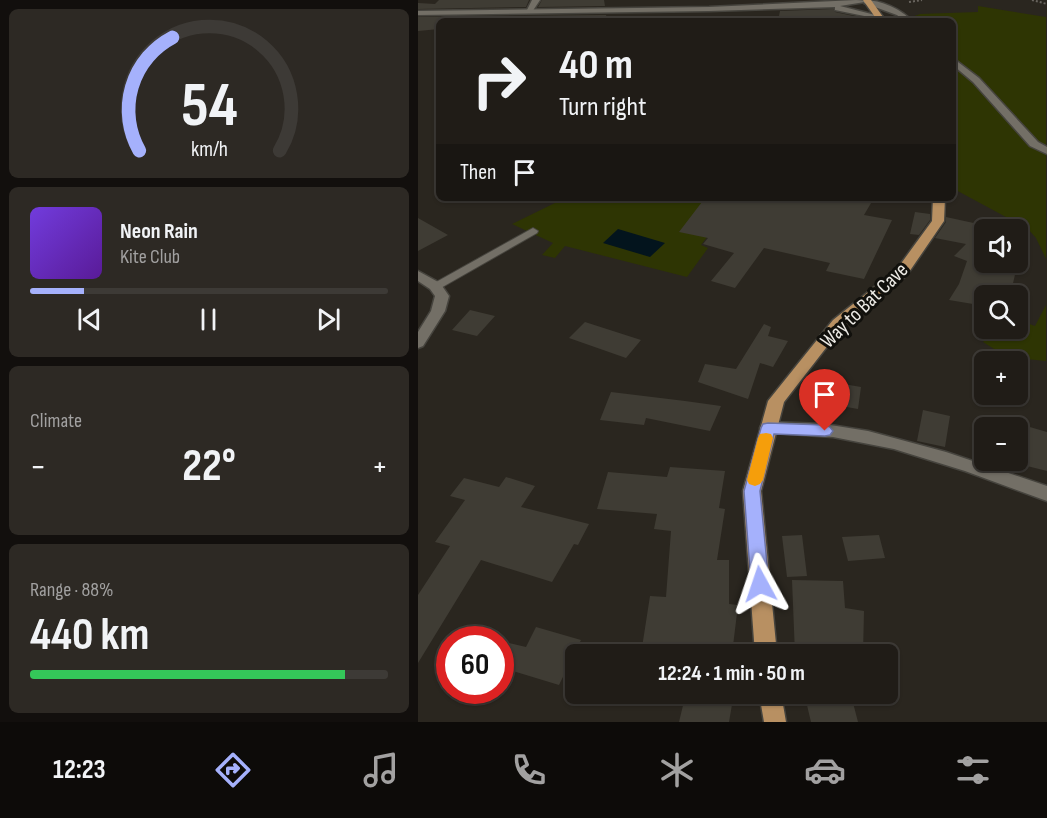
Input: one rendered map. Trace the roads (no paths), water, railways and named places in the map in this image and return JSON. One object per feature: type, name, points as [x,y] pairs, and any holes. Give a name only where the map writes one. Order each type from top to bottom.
[{"type":"main road","points":[[529,10],[535,0]]},
{"type":"main road","points":[[418,13],[812,6],[867,0],[900,13],[905,18]]},
{"type":"main road","points":[[867,0],[878,18]]},
{"type":"main road","points":[[812,6],[846,9],[876,18]]},
{"type":"main road","points":[[956,64],[976,80],[1034,144],[1046,151]]},
{"type":"main road","name":"Way to Bat Cave","points":[[765,644],[752,491],[776,401],[838,324],[902,272],[938,221],[939,201]]},
{"type":"main road","points":[[418,275],[435,286],[442,296],[438,311],[418,343]]},
{"type":"main road","points":[[768,428],[841,432],[885,441],[955,461],[1046,494]]},
{"type":"lane","points":[[435,286],[533,231]]},
{"type":"water","points":[[618,229],[665,243],[650,257],[603,243]]}]
